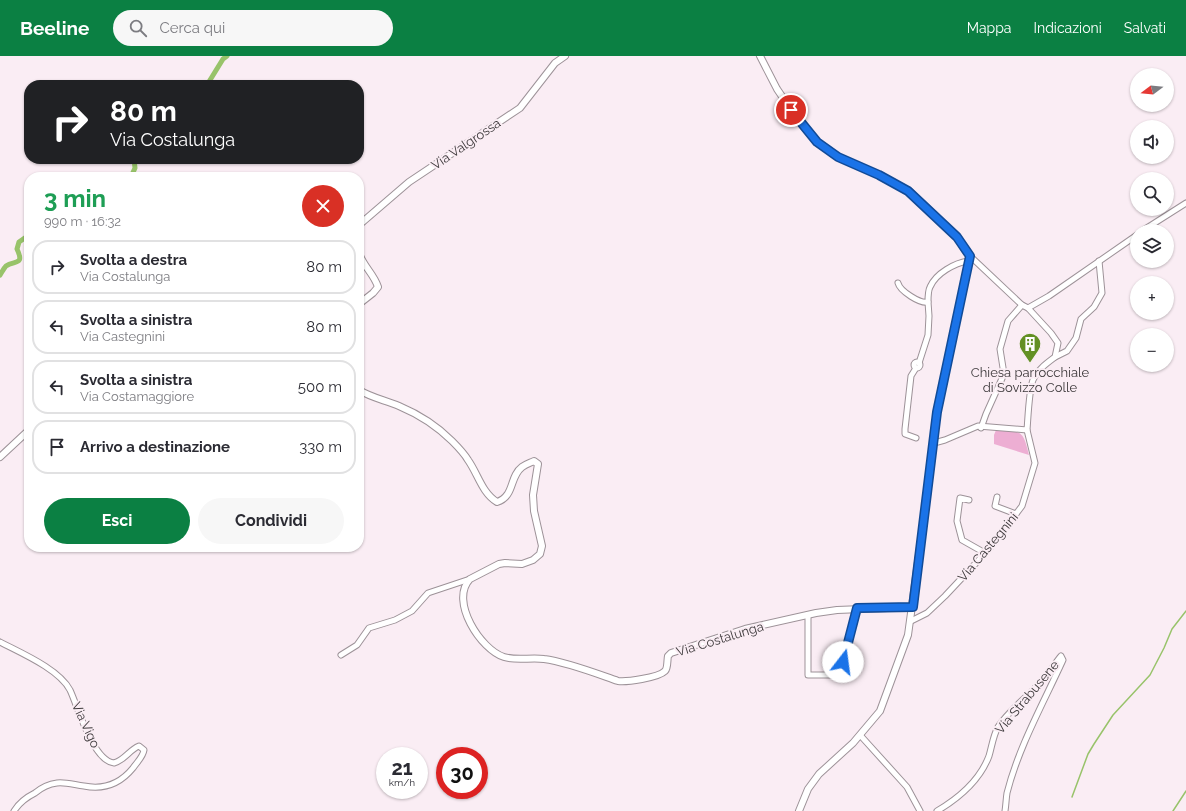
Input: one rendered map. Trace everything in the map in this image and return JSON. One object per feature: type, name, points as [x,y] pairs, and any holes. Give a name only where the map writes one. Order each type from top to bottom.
[{"type":"street","name":"Via Valgrossa","points":[[364,221],[409,182],[520,108],[555,63],[565,56]]},
{"type":"street","points":[[760,56],[777,89],[798,120],[817,142],[838,157],[879,175],[908,191],[957,237],[969,259],[1022,305],[1028,308],[1051,333],[1058,344],[1055,357]]},
{"type":"street","points":[[1153,224],[1186,203]]},
{"type":"street","points":[[1028,308],[1034,306],[1130,240]]},
{"type":"street","points":[[916,438],[905,434],[904,429],[911,376],[917,366],[928,335],[930,316],[928,302],[930,287],[939,276],[959,262],[969,259]]},
{"type":"street","points":[[799,811],[808,789],[819,774],[860,735],[880,711],[908,635],[913,607],[937,412],[969,259]]},
{"type":"street","name":"Via Castegnini","points":[[911,621],[927,613],[945,596],[985,553],[1022,506],[1033,464],[1027,430],[1033,380],[1044,366],[1055,357],[1067,351],[1076,338],[1081,319],[1094,307],[1102,293],[1099,261]]},
{"type":"street","points":[[364,264],[375,278],[378,287],[364,300]]},
{"type":"street","points":[[898,283],[902,289],[922,303],[928,302]]},
{"type":"street","points":[[981,427],[1004,374],[1000,349],[1008,321],[1022,305]]},
{"type":"street","points":[[341,655],[357,645],[369,628],[403,616],[412,611],[428,593],[470,580],[499,564],[522,564],[533,560],[540,554],[542,546],[534,512],[533,495],[538,464],[534,461],[522,467],[517,473],[508,496],[497,502],[490,498],[468,459],[452,441],[435,426],[398,406],[370,397],[364,393]]},
{"type":"street","points":[[934,443],[981,427],[1027,430]]},
{"type":"street","points":[[0,457],[24,435]]},
{"type":"street","points":[[997,497],[995,506],[1016,514]]},
{"type":"street","points":[[969,500],[960,498],[956,521],[962,540],[985,553]]},
{"type":"street","name":"Via Costalunga","points":[[470,580],[467,582],[464,598],[466,616],[478,635],[495,652],[508,658],[538,658],[552,660],[623,682],[659,675],[664,672],[668,656],[671,653],[745,629],[837,610],[857,608],[913,607]]},
{"type":"street","points":[[808,615],[808,675],[840,675],[857,608]]},
{"type":"street","name":"Via Vigo","points":[[0,642],[57,674],[66,683],[91,739],[105,760],[110,763],[118,762],[132,749],[139,746],[144,750],[143,754],[125,776],[111,786],[96,788],[69,783],[56,783],[46,786],[30,795],[14,811]]},
{"type":"street","name":"Via Strabusene","points":[[937,811],[964,792],[978,775],[989,756],[992,740],[998,726],[1052,670],[1062,656],[1063,660],[1034,719],[1017,761],[1007,794],[1005,811]]},
{"type":"street","points":[[860,735],[907,787],[920,811]]},
{"type":"shaded area","points":[[996,430],[1016,432],[1023,436],[1029,455],[994,444],[994,435]]},
{"type":"waterway","points":[[210,80],[223,59],[227,56]]},
{"type":"waterway","points":[[133,172],[135,164]]},
{"type":"waterway","points":[[0,275],[6,266],[18,262],[20,258],[17,249],[19,242],[24,238]]},
{"type":"waterway","points":[[1072,797],[1088,754],[1094,744],[1113,715],[1150,675],[1172,629],[1186,611]]},
{"type":"waterway","points":[[1173,811],[1186,791]]},
{"type":"place","name":"Chiesa parrocchiale di Sovizzo Colle","points":[[1030,364]]},
{"type":"route","points":[[791,110],[817,142],[838,157],[879,175],[908,191],[957,237],[970,256],[937,412],[913,607],[857,608],[843,662]]}]
